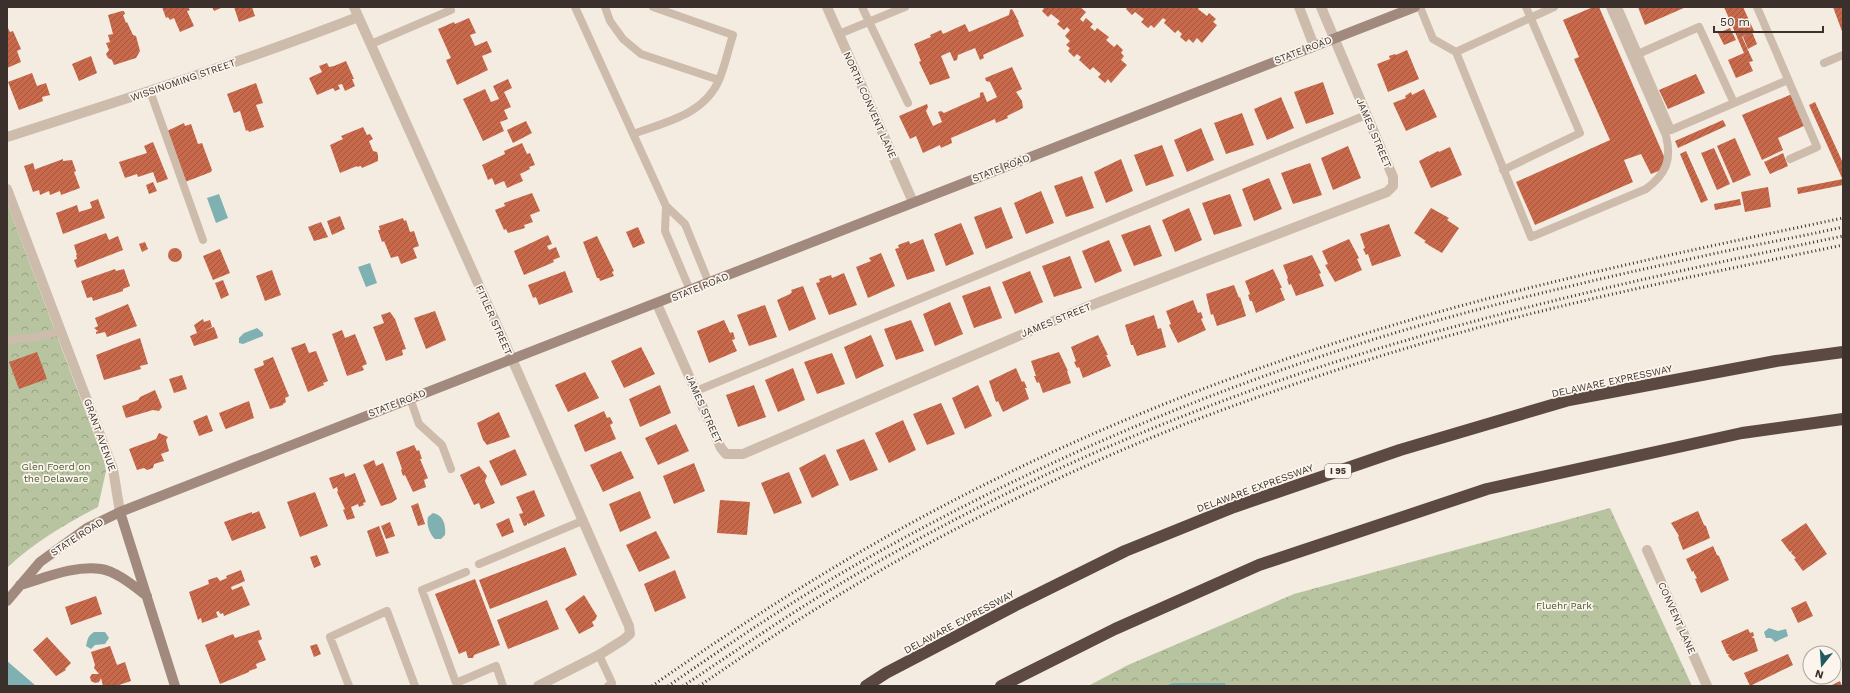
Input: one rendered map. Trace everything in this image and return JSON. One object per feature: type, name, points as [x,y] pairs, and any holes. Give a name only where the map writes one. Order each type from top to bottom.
[{"type":"highway","name":"DELAWARE EXPRESSWAY","points":[[866,686],[886,673],[1125,551],[1234,507],[1400,450],[1569,400],[1776,361],[1843,352]]},
{"type":"highway","points":[[1001,686],[1115,629],[1259,565],[1487,489],[1742,433],[1843,419]]},
{"type":"main road","name":"STATE ROAD","points":[[7,601],[40,562],[87,528],[120,512],[410,398],[657,304],[913,202],[1415,7]]},
{"type":"main road","name":"GRANT AVENUE","points":[[120,512],[175,686]]},
{"type":"main road","points":[[20,585],[74,570],[102,569],[128,582],[147,596]]},
{"type":"street","name":"FITLER STREET","points":[[354,7],[512,359],[629,626],[630,634],[598,655]]},
{"type":"street","name":"NORTH CONVENT LANE","points":[[827,7],[913,202]]},
{"type":"street","points":[[1299,7],[1314,46]]},
{"type":"street","points":[[1321,7],[1334,38]]},
{"type":"street","name":"WISSINOMING STREET","points":[[7,137],[150,91],[358,18]]},
{"type":"street","name":"JAMES STREET","points":[[657,304],[721,448],[726,454],[743,454],[1084,308],[1387,192],[1393,186],[1393,177],[1334,38]]},
{"type":"street","name":"GRANT AVENUE","points":[[7,189],[113,469],[120,512]]},
{"type":"street","name":"CONVENT LANE","points":[[1647,550],[1708,686]]},
{"type":"street","points":[[538,686],[598,655]]},
{"type":"lane","points":[[605,7],[610,21],[623,39],[641,54],[719,80]]},
{"type":"lane","points":[[633,134],[683,116],[698,107],[711,95],[719,80],[733,35],[653,7]]},
{"type":"lane","points":[[862,7],[908,103]]},
{"type":"lane","points":[[839,34],[905,7]]},
{"type":"lane","points":[[1420,7],[1433,39],[1456,52],[1531,237],[1646,189],[1656,182],[1664,172],[1668,160],[1669,148],[1666,136],[1610,7]]},
{"type":"lane","points":[[1503,170],[1580,134],[1526,7]]},
{"type":"lane","points":[[1456,52],[1554,7]]},
{"type":"lane","points":[[1618,7],[1671,130],[1788,80]]},
{"type":"lane","points":[[1757,7],[1817,148],[1790,158]]},
{"type":"lane","points":[[578,8],[666,206],[685,224],[709,283]]},
{"type":"lane","points":[[371,44],[452,10]]},
{"type":"lane","points":[[1638,54],[1699,27],[1734,103]]},
{"type":"lane","points":[[1824,63],[1843,55]]},
{"type":"lane","points":[[150,91],[203,240]]},
{"type":"lane","points":[[696,390],[1366,114]]},
{"type":"lane","points":[[666,206],[665,231],[690,290]]},
{"type":"lane","points":[[7,340],[36,337],[62,331]]},
{"type":"lane","points":[[410,398],[418,424],[442,444],[451,469]]},
{"type":"lane","points":[[479,564],[582,521]]},
{"type":"lane","points":[[466,572],[422,590],[456,683],[496,666],[503,686]]},
{"type":"lane","points":[[349,686],[330,637],[387,612],[415,686]]},
{"type":"lane","points":[[598,655],[612,683],[608,686]]},
{"type":"green space","name":"Glen Foerd on the Delaware","points":[[7,203],[104,461],[106,471],[98,507],[39,542],[7,568]]},
{"type":"green space","name":"Fluehr Park","points":[[1610,508],[1692,686],[1088,686],[1128,665],[1294,594]]},
{"type":"water","points":[[219,194],[228,218],[216,223],[207,198]]},
{"type":"water","points":[[370,263],[377,283],[366,287],[358,267]]},
{"type":"water","points":[[257,328],[263,333],[263,336],[243,344],[239,343],[239,338],[244,333]]},
{"type":"water","points":[[433,513],[440,516],[444,521],[445,535],[441,539],[435,539],[429,529],[428,517]]},
{"type":"water","points":[[1769,628],[1778,631],[1786,629],[1788,636],[1775,642],[1771,638],[1766,638],[1764,632]]},
{"type":"water","points":[[94,632],[105,632],[109,638],[105,644],[95,645],[91,649],[86,646],[89,637]]},
{"type":"water","points":[[7,661],[36,686],[7,686]]},
{"type":"water","points":[[1173,683],[1225,683],[1226,686],[1165,686]]},
{"type":"building","points":[[162,7],[188,7],[190,10],[187,11],[194,26],[180,32],[174,18],[170,20],[168,17],[166,18]]},
{"type":"building","points":[[212,7],[223,7],[214,11]]},
{"type":"building","points":[[234,7],[252,7],[255,16],[239,22]]},
{"type":"building","points":[[1043,7],[1080,7],[1086,12],[1080,19],[1083,22],[1086,18],[1093,24],[1090,27],[1095,31],[1097,28],[1109,37],[1106,40],[1114,47],[1117,44],[1123,50],[1121,53],[1124,56],[1121,60],[1127,65],[1111,83],[1108,79],[1105,83],[1098,77],[1101,74],[1093,67],[1090,70],[1079,60],[1081,57],[1077,54],[1074,57],[1068,51],[1070,48],[1066,45],[1070,41],[1065,36],[1070,30],[1067,27],[1064,30],[1057,24],[1060,21],[1051,14],[1048,17],[1042,11],[1044,8]]},
{"type":"building","points":[[1127,7],[1199,7],[1198,9],[1207,16],[1209,13],[1216,19],[1213,22],[1217,25],[1202,43],[1197,38],[1193,43],[1189,39],[1186,42],[1180,37],[1182,34],[1178,30],[1175,33],[1164,23],[1166,20],[1163,18],[1154,28],[1151,25],[1148,28],[1141,22],[1144,19],[1135,12],[1132,15],[1126,9]]},
{"type":"building","points":[[1593,7],[1599,7],[1666,161],[1661,170],[1651,174],[1641,154],[1624,160],[1633,182],[1535,225],[1516,182],[1610,140],[1574,59],[1579,57],[1563,20]]},
{"type":"building","points":[[1638,7],[1686,7],[1645,25]]},
{"type":"building","points":[[1724,7],[1743,7],[1754,31],[1752,32],[1757,44],[1748,49],[1743,37],[1749,34],[1742,37],[1753,61],[1749,62],[1753,71],[1736,78],[1728,60],[1744,53]]},
{"type":"building","points":[[1833,7],[1843,7],[1843,34]]},
{"type":"building","points":[[1012,9],[1024,36],[983,55],[984,58],[980,60],[975,48],[958,55],[957,60],[954,61],[950,52],[941,56],[950,78],[930,85],[919,62],[921,61],[914,44],[931,37],[930,35],[941,30],[943,34],[965,24],[969,32],[1009,15],[1010,10]]},
{"type":"building","points":[[124,11],[125,14],[123,15],[126,23],[127,22],[133,35],[136,36],[140,51],[136,58],[114,65],[112,60],[108,58],[106,54],[109,50],[106,43],[110,42],[108,35],[113,34],[108,15]]},
{"type":"building","points":[[469,18],[476,33],[470,35],[475,46],[487,41],[492,52],[482,56],[488,70],[457,85],[446,60],[451,58],[438,29],[454,22],[455,24]]},
{"type":"building","points":[[7,26],[10,32],[13,31],[21,49],[17,51],[21,62],[7,68]]},
{"type":"building","points":[[1730,28],[1736,40],[1724,45],[1718,33]]},
{"type":"building","points":[[1407,50],[1419,79],[1388,92],[1377,64],[1390,59],[1389,56],[1396,55]]},
{"type":"building","points":[[91,56],[97,73],[79,81],[72,64]]},
{"type":"building","points":[[346,61],[354,79],[352,79],[355,86],[345,91],[342,84],[338,85],[340,89],[335,91],[333,88],[317,95],[309,78],[322,72],[319,66],[327,63],[329,67]]},
{"type":"building","points":[[1012,67],[1022,89],[1016,92],[1022,101],[1023,108],[1007,116],[1008,118],[996,123],[995,119],[951,138],[952,143],[941,148],[940,145],[923,153],[916,136],[910,139],[899,116],[927,104],[928,107],[926,111],[933,126],[942,122],[938,112],[941,111],[944,113],[980,97],[980,93],[983,92],[987,102],[997,97],[990,82],[986,81],[985,78]]},
{"type":"building","points":[[32,73],[37,86],[46,83],[50,95],[42,97],[43,101],[19,110],[8,82]]},
{"type":"building","points":[[1696,74],[1705,93],[1668,109],[1659,90]]},
{"type":"building","points":[[508,79],[512,88],[504,92],[511,107],[504,110],[508,119],[500,122],[504,131],[483,141],[463,99],[485,89],[491,102],[499,99],[493,86]]},
{"type":"building","points":[[1323,82],[1334,114],[1306,124],[1294,92]]},
{"type":"building","points":[[256,83],[263,103],[256,105],[264,127],[249,132],[248,130],[246,131],[240,111],[234,113],[227,94]]},
{"type":"building","points":[[1424,89],[1437,117],[1406,131],[1393,103],[1406,98],[1405,96],[1411,92],[1412,95]]},
{"type":"building","points":[[1792,94],[1806,125],[1778,138],[1783,150],[1762,160],[1742,115]]},
{"type":"building","points":[[1281,97],[1294,128],[1267,140],[1254,109]]},
{"type":"building","points":[[1815,102],[1843,163],[1842,178],[1809,105]]},
{"type":"building","points":[[1242,113],[1254,145],[1226,154],[1214,123]]},
{"type":"building","points":[[1723,120],[1726,126],[1678,148],[1675,141]]},
{"type":"building","points":[[526,121],[532,133],[513,143],[507,130]]},
{"type":"building","points":[[184,123],[185,126],[191,124],[198,144],[202,143],[212,170],[211,172],[185,182],[167,131]]},
{"type":"building","points":[[363,127],[367,135],[370,134],[373,139],[369,141],[373,151],[377,152],[378,161],[362,168],[361,166],[357,166],[340,173],[330,145],[343,139],[341,136]]},
{"type":"building","points":[[1201,128],[1214,160],[1187,172],[1174,140]]},
{"type":"building","points":[[1735,138],[1751,175],[1733,183],[1717,146]]},
{"type":"building","points":[[153,142],[168,179],[157,183],[153,172],[138,177],[137,174],[125,178],[119,162],[147,153],[144,146]]},
{"type":"building","points":[[522,143],[527,154],[530,153],[535,165],[529,167],[530,169],[520,174],[523,181],[507,188],[504,181],[495,185],[492,178],[488,180],[482,165],[505,154],[504,151]]},
{"type":"building","points":[[1162,145],[1174,176],[1146,186],[1134,155]]},
{"type":"building","points":[[1348,146],[1361,178],[1333,190],[1321,158]]},
{"type":"building","points":[[1450,147],[1462,175],[1431,188],[1419,161],[1438,151],[1439,152]]},
{"type":"building","points":[[1714,148],[1730,184],[1717,190],[1701,153]]},
{"type":"building","points":[[1686,151],[1708,200],[1701,203],[1680,154]]},
{"type":"building","points":[[1783,153],[1788,166],[1770,174],[1764,162]]},
{"type":"building","points":[[63,159],[63,161],[72,160],[76,171],[74,172],[80,188],[61,195],[60,191],[50,195],[49,191],[40,195],[39,190],[33,192],[24,166],[33,163],[35,170]]},
{"type":"building","points":[[1121,159],[1133,191],[1106,203],[1094,172]]},
{"type":"building","points":[[1310,163],[1322,195],[1293,204],[1281,173]]},
{"type":"building","points":[[1082,176],[1094,208],[1066,217],[1054,186]]},
{"type":"building","points":[[1269,178],[1282,209],[1254,221],[1242,189]]},
{"type":"building","points":[[1843,179],[1843,185],[1798,194],[1797,188]]},
{"type":"building","points":[[153,182],[157,191],[149,194],[146,185]]},
{"type":"building","points":[[1768,187],[1771,207],[1745,212],[1741,192]]},
{"type":"building","points":[[1041,191],[1054,223],[1026,234],[1014,203]]},
{"type":"building","points":[[532,193],[540,211],[530,215],[533,222],[524,225],[525,228],[508,233],[506,229],[504,230],[495,210],[505,206],[504,203]]},
{"type":"building","points":[[1230,194],[1242,226],[1214,235],[1202,203]]},
{"type":"building","points":[[98,199],[105,218],[63,234],[56,213],[77,205],[79,212],[92,208],[90,202]]},
{"type":"building","points":[[1740,199],[1741,205],[1715,210],[1714,204]]},
{"type":"building","points":[[1001,207],[1013,238],[986,249],[974,217]]},
{"type":"building","points":[[1189,208],[1202,240],[1175,252],[1162,220]]},
{"type":"building","points":[[1431,208],[1449,218],[1447,220],[1459,228],[1442,253],[1424,242],[1426,241],[1414,233]]},
{"type":"building","points":[[340,216],[345,229],[332,235],[327,221]]},
{"type":"building","points":[[403,218],[404,221],[406,220],[410,232],[414,231],[419,246],[413,248],[417,258],[401,264],[398,256],[391,258],[384,241],[382,242],[378,230],[380,230],[379,226]]},
{"type":"building","points":[[321,222],[328,237],[314,241],[308,227]]},
{"type":"building","points":[[961,223],[974,254],[946,266],[934,234]]},
{"type":"building","points":[[1389,224],[1401,256],[1372,266],[1368,254],[1366,255],[1363,249],[1365,248],[1360,234]]},
{"type":"building","points":[[1150,225],[1162,256],[1134,266],[1121,235]]},
{"type":"building","points":[[638,227],[645,243],[633,248],[626,232]]},
{"type":"building","points":[[106,233],[109,240],[118,236],[123,250],[77,268],[74,260],[77,259],[77,255],[74,245]]},
{"type":"building","points":[[548,235],[552,244],[547,246],[549,250],[556,247],[560,257],[553,260],[554,262],[524,275],[514,251]]},
{"type":"building","points":[[597,236],[614,271],[612,272],[614,276],[600,281],[599,278],[597,278],[583,242]]},
{"type":"building","points":[[923,239],[935,271],[907,280],[895,249],[899,248],[898,245],[909,241],[910,244]]},
{"type":"building","points":[[1349,239],[1359,258],[1357,259],[1362,270],[1335,282],[1325,265],[1328,264],[1322,251]]},
{"type":"building","points":[[1109,240],[1122,271],[1095,283],[1082,251]]},
{"type":"building","points":[[145,242],[148,249],[142,252],[139,244]]},
{"type":"building","points":[[172,248],[178,248],[182,252],[182,258],[178,262],[172,262],[168,258],[168,252]]},
{"type":"building","points":[[220,249],[230,273],[213,280],[203,256]]},
{"type":"building","points":[[881,253],[895,286],[868,298],[856,267],[871,261],[869,258]]},
{"type":"building","points":[[1312,255],[1321,273],[1319,274],[1324,286],[1296,296],[1291,284],[1289,285],[1283,265]]},
{"type":"building","points":[[1070,256],[1082,288],[1054,297],[1042,266]]},
{"type":"building","points":[[115,269],[116,271],[124,269],[130,286],[123,289],[123,291],[93,301],[92,297],[87,298],[81,281]]},
{"type":"building","points":[[1273,269],[1282,288],[1280,288],[1285,300],[1256,313],[1252,301],[1250,301],[1248,295],[1250,294],[1245,281]]},
{"type":"building","points":[[272,270],[281,295],[265,301],[256,276]]},
{"type":"building","points":[[565,271],[573,292],[539,305],[536,297],[533,298],[528,285]]},
{"type":"building","points":[[1030,271],[1043,302],[1015,314],[1002,282]]},
{"type":"building","points":[[844,273],[857,305],[829,315],[816,283],[820,282],[819,279],[831,275],[832,278]]},
{"type":"building","points":[[223,280],[229,295],[221,299],[215,283]]},
{"type":"building","points":[[1234,285],[1239,298],[1240,297],[1246,316],[1217,326],[1213,314],[1211,315],[1206,294]]},
{"type":"building","points":[[803,286],[816,319],[789,331],[777,300],[790,294],[792,292],[791,290]]},
{"type":"building","points":[[990,286],[1002,318],[974,328],[962,296]]},
{"type":"building","points":[[1193,300],[1198,313],[1201,312],[1203,318],[1201,319],[1206,330],[1178,343],[1169,325],[1171,324],[1166,311]]},
{"type":"building","points":[[950,302],[963,334],[935,346],[923,314]]},
{"type":"building","points":[[128,304],[137,326],[107,337],[105,332],[96,334],[98,331],[94,328],[98,326],[95,318]]},
{"type":"building","points":[[765,305],[777,337],[749,346],[737,315]]},
{"type":"building","points":[[435,311],[446,340],[426,349],[414,318]]},
{"type":"building","points":[[390,312],[395,319],[406,349],[402,350],[403,355],[386,361],[373,327],[384,323],[381,315]]},
{"type":"building","points":[[1154,315],[1158,329],[1161,328],[1166,347],[1137,356],[1133,345],[1131,345],[1125,325]]},
{"type":"building","points":[[203,319],[204,322],[210,320],[212,327],[202,331],[214,327],[218,338],[194,346],[190,336],[197,333],[194,325]]},
{"type":"building","points":[[724,320],[730,333],[733,332],[735,339],[732,340],[737,351],[709,363],[697,331]]},
{"type":"building","points":[[911,320],[924,351],[896,360],[884,329]]},
{"type":"building","points":[[342,330],[345,338],[355,334],[367,364],[362,366],[364,370],[347,376],[332,334]]},
{"type":"building","points":[[871,335],[884,366],[856,379],[844,347]]},
{"type":"building","points":[[1098,335],[1108,355],[1106,355],[1111,366],[1083,378],[1079,367],[1077,368],[1074,362],[1076,361],[1071,347]]},
{"type":"building","points":[[140,338],[148,364],[140,366],[141,369],[104,380],[96,355]]},
{"type":"building","points":[[305,343],[309,353],[316,351],[328,381],[323,383],[324,385],[308,392],[291,348]]},
{"type":"building","points":[[641,347],[655,374],[624,388],[611,361]]},
{"type":"building","points":[[37,352],[47,379],[19,389],[9,362]]},
{"type":"building","points":[[1059,352],[1068,371],[1071,383],[1043,393],[1039,382],[1037,383],[1034,376],[1036,376],[1031,361]]},
{"type":"building","points":[[832,353],[845,384],[817,394],[804,362]]},
{"type":"building","points":[[273,357],[289,396],[285,398],[286,402],[283,405],[270,409],[254,369],[264,365],[263,361]]},
{"type":"building","points":[[793,368],[805,400],[778,412],[765,380]]},
{"type":"building","points":[[1016,368],[1022,382],[1024,381],[1027,388],[1025,388],[1029,399],[1003,412],[998,401],[996,402],[989,381]]},
{"type":"building","points":[[585,372],[599,398],[568,412],[555,385]]},
{"type":"building","points":[[182,375],[187,389],[174,393],[169,379]]},
{"type":"building","points":[[660,385],[671,413],[640,427],[629,399]]},
{"type":"building","points":[[754,385],[766,417],[738,427],[726,395]]},
{"type":"building","points":[[978,385],[992,416],[965,429],[952,398]]},
{"type":"building","points":[[155,390],[162,407],[159,411],[153,410],[126,418],[122,406],[138,400],[140,397]]},
{"type":"building","points":[[249,401],[254,418],[226,429],[219,413]]},
{"type":"building","points":[[941,403],[955,434],[927,445],[913,414]]},
{"type":"building","points":[[604,411],[607,418],[610,417],[613,423],[610,425],[616,439],[585,452],[574,425]]},
{"type":"building","points":[[499,412],[510,437],[487,445],[483,440],[477,423]]},
{"type":"building","points":[[207,415],[213,431],[199,436],[193,421]]},
{"type":"building","points":[[903,420],[916,450],[889,463],[875,433]]},
{"type":"building","points":[[676,424],[689,451],[658,465],[645,438]]},
{"type":"building","points":[[159,433],[168,437],[166,440],[169,451],[161,454],[164,461],[154,464],[153,468],[147,470],[144,468],[137,470],[129,449],[156,439]]},
{"type":"building","points":[[864,439],[878,470],[850,481],[836,450]]},
{"type":"building","points":[[414,445],[417,451],[419,450],[422,459],[420,459],[428,478],[424,480],[426,487],[413,492],[405,475],[403,476],[396,452]]},
{"type":"building","points":[[515,449],[527,475],[501,486],[489,461]]},
{"type":"building","points":[[621,451],[634,478],[603,492],[590,465]]},
{"type":"building","points":[[825,454],[839,485],[812,498],[799,468]]},
{"type":"building","points":[[374,460],[376,466],[383,463],[397,499],[391,503],[381,506],[363,465]]},
{"type":"building","points":[[694,463],[705,491],[674,504],[663,476]]},
{"type":"building","points":[[479,466],[487,476],[485,481],[495,503],[481,509],[479,503],[474,505],[460,475]]},
{"type":"building","points":[[789,472],[802,503],[774,514],[761,483]]},
{"type":"building","points":[[344,473],[345,477],[355,473],[366,502],[363,503],[364,505],[359,507],[358,504],[351,507],[355,518],[347,520],[343,510],[345,509],[337,492],[337,487],[333,489],[329,478]]},
{"type":"building","points":[[534,490],[545,516],[528,524],[527,522],[527,525],[524,526],[519,514],[523,513],[516,497]]},
{"type":"building","points":[[640,491],[651,518],[620,532],[609,504]]},
{"type":"building","points":[[315,492],[328,526],[300,537],[287,502]]},
{"type":"building","points":[[720,500],[750,502],[747,535],[717,533]]},
{"type":"building","points":[[418,503],[425,524],[418,526],[411,506]]},
{"type":"building","points":[[259,511],[266,528],[232,541],[224,522]]},
{"type":"building","points":[[1698,511],[1704,525],[1706,526],[1710,538],[1683,550],[1678,537],[1679,536],[1671,523]]},
{"type":"building","points":[[509,518],[514,532],[502,537],[496,524]]},
{"type":"building","points":[[390,522],[395,536],[386,539],[381,526]]},
{"type":"building","points":[[1806,523],[1827,554],[1803,571],[1794,559],[1796,558],[1791,553],[1792,551],[1790,552],[1781,540]]},
{"type":"building","points":[[379,526],[389,553],[376,557],[367,531]]},
{"type":"building","points":[[656,531],[670,558],[639,572],[626,545]]},
{"type":"building","points":[[1713,546],[1729,580],[1701,593],[1695,579],[1697,578],[1694,571],[1692,572],[1686,559]]},
{"type":"building","points":[[565,547],[577,575],[490,609],[479,580]]},
{"type":"building","points":[[317,555],[321,565],[314,568],[310,557]]},
{"type":"building","points":[[241,570],[245,581],[231,587],[232,590],[242,586],[250,605],[224,616],[223,613],[220,614],[219,611],[216,612],[218,617],[202,623],[201,618],[198,620],[189,592],[209,584],[208,580],[217,577],[220,581],[227,578],[226,576]]},
{"type":"building","points":[[675,570],[686,598],[655,612],[644,584]]},
{"type":"building","points":[[475,579],[500,645],[474,655],[473,658],[468,658],[466,651],[459,654],[435,594]]},
{"type":"building","points":[[584,595],[597,616],[592,622],[594,626],[579,634],[565,609]]},
{"type":"building","points":[[96,596],[102,614],[71,625],[65,607]]},
{"type":"building","points":[[547,600],[559,629],[508,649],[497,620]]},
{"type":"building","points":[[1806,601],[1813,616],[1798,623],[1791,608]]},
{"type":"building","points":[[1748,629],[1750,633],[1753,632],[1754,636],[1751,637],[1754,638],[1758,651],[1733,661],[1728,656],[1729,654],[1727,654],[1721,641]]},
{"type":"building","points":[[259,630],[262,639],[258,641],[266,660],[256,664],[257,668],[220,684],[205,645],[233,634],[235,638]]},
{"type":"building","points":[[47,637],[71,663],[65,669],[66,670],[56,676],[33,650]]},
{"type":"building","points":[[317,644],[321,654],[314,657],[310,646]]},
{"type":"building","points":[[110,646],[117,665],[125,662],[131,681],[116,686],[103,686],[101,678],[99,682],[95,683],[91,681],[90,677],[92,674],[99,674],[94,668],[95,665],[91,652]]},
{"type":"building","points":[[1788,654],[1793,665],[1750,686],[1744,673]]},
{"type":"building","points":[[1842,685],[1842,686],[1830,686]]},
{"type":"railway","points":[[652,686],[773,605],[880,541],[1013,471],[1151,409],[1293,357],[1423,316],[1602,270],[1843,218]]},
{"type":"railway","points":[[668,686],[764,621],[823,584],[887,547],[1019,479],[1155,418],[1224,391],[1294,365],[1365,342],[1489,306],[1657,266],[1843,227]]},
{"type":"railway","points":[[683,686],[807,604],[911,543],[999,497],[1089,455],[1181,417],[1343,359],[1508,312],[1675,272],[1843,236]]},
{"type":"railway","points":[[699,686],[812,611],[915,551],[1048,483],[1185,424],[1343,368],[1463,332],[1545,310],[1630,290],[1843,245]]}]
